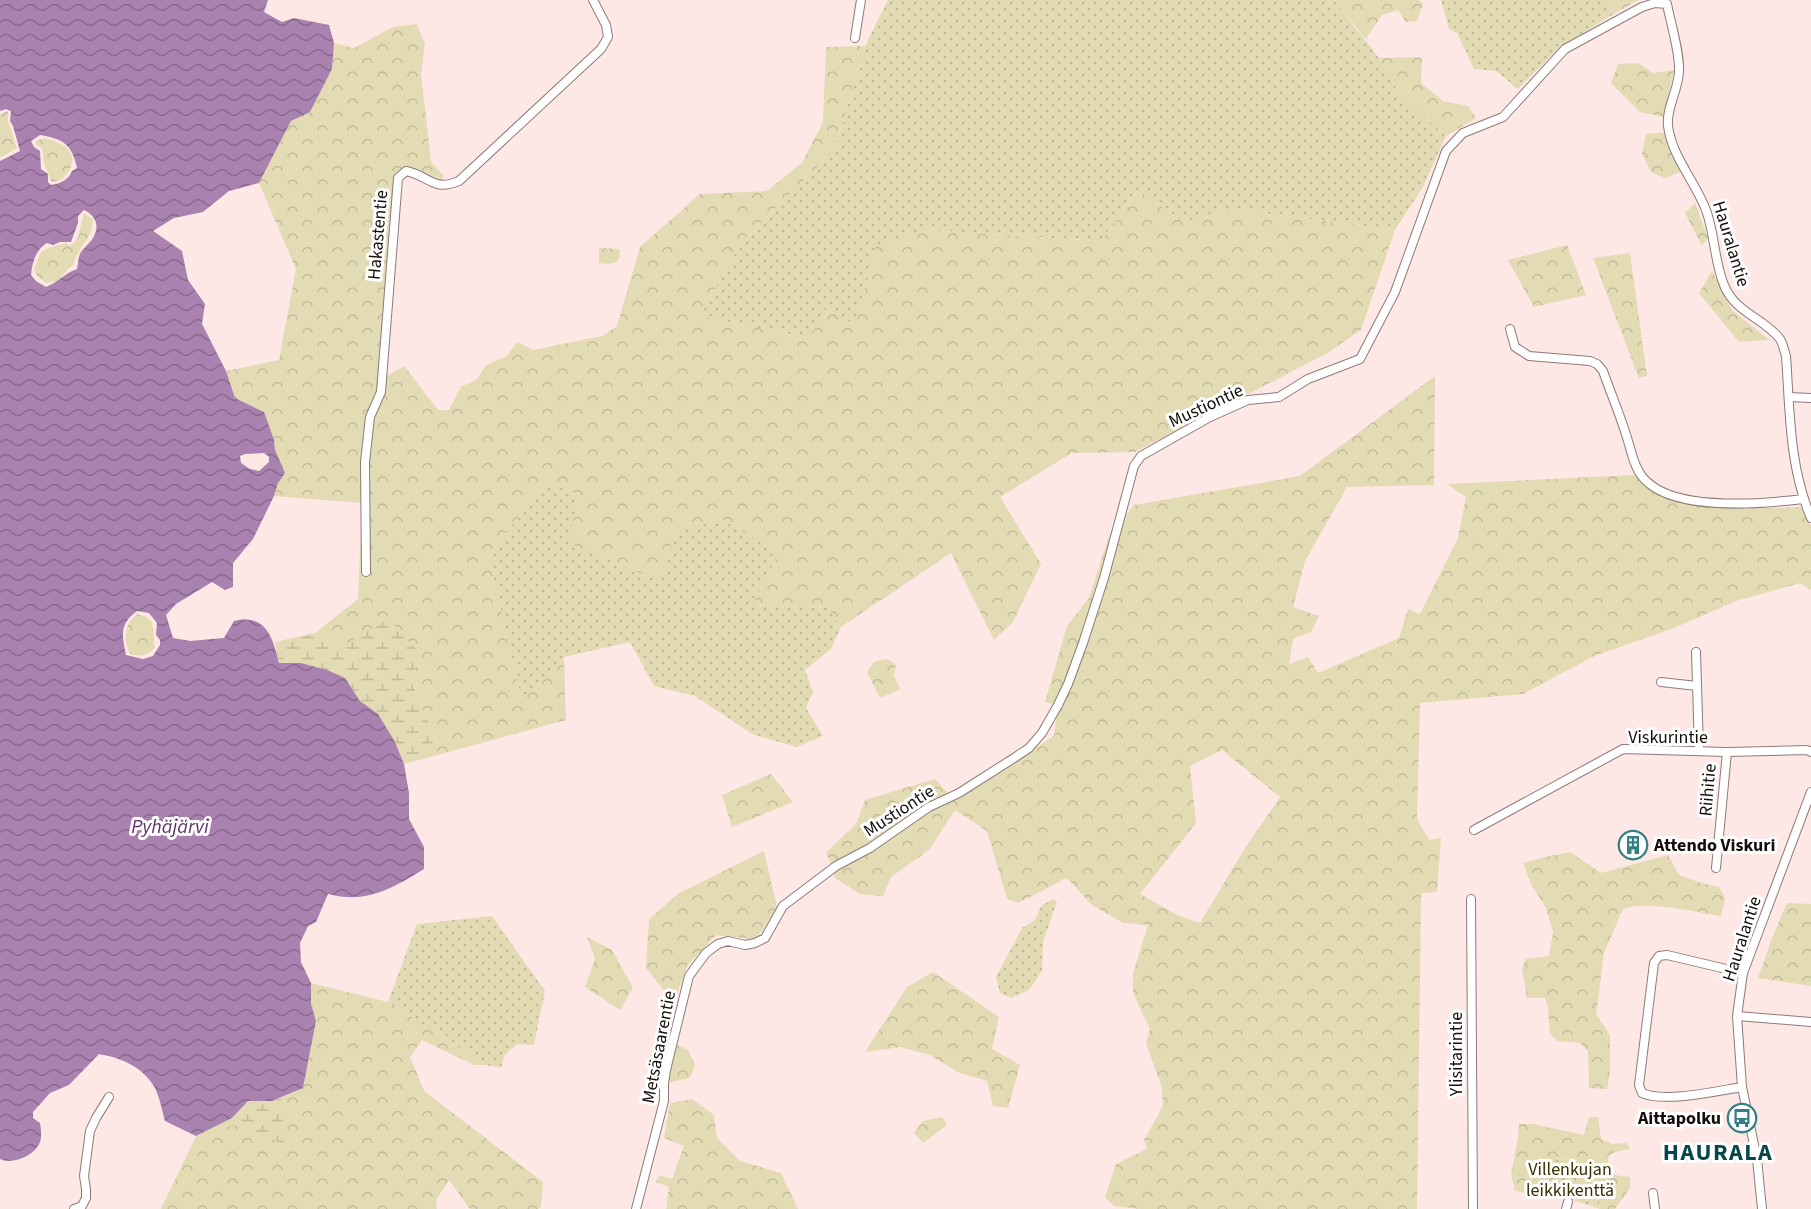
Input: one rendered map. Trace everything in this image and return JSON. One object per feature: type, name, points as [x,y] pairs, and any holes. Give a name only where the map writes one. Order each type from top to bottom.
[{"type":"street","name":"Hakastentie","points":[[366,572],[365,462],[370,417],[381,392],[398,178],[406,171],[416,173],[435,184],[447,186],[459,181],[602,49],[608,37],[606,25],[593,0]]},
{"type":"street","points":[[855,38],[861,0]]},
{"type":"street","name":"Hauralantie","points":[[1669,2],[1679,73],[1668,118],[1672,144],[1694,183],[1705,209],[1718,266],[1728,294],[1749,315],[1774,333],[1783,344],[1786,356],[1791,439],[1797,478],[1811,518]]},
{"type":"street","name":"Mustiontie","points":[[836,866],[870,848],[929,807],[959,793],[1014,758],[1042,733],[1058,705],[1083,643],[1104,578],[1134,466],[1141,456],[1210,417],[1248,400],[1279,397],[1308,379],[1360,359],[1395,292],[1446,151],[1463,133],[1503,117],[1565,49],[1642,7],[1669,2]]},
{"type":"street","points":[[1510,329],[1515,347],[1529,356],[1590,361],[1598,364],[1604,371],[1629,442],[1634,464],[1642,476],[1655,488],[1675,496],[1718,504],[1803,499]]},
{"type":"street","points":[[1789,397],[1811,398]]},
{"type":"street","points":[[1696,652],[1699,750]]},
{"type":"street","points":[[1661,682],[1697,686]]},
{"type":"street","name":"Viskurintie","points":[[1474,830],[1623,749],[1810,752]]},
{"type":"street","name":"Riihitie","points":[[1716,868],[1726,752]]},
{"type":"street","name":"Hauralantie","points":[[1762,1209],[1757,1159],[1742,1087],[1737,1016],[1743,973],[1811,792]]},
{"type":"street","name":"Metsäsaarentie","points":[[636,1209],[664,1101],[666,1070],[689,976],[706,953],[718,944],[728,941],[745,945],[765,938],[783,906],[836,866]]},
{"type":"street","name":"Ylisitarintie","points":[[1470,899],[1473,1209]]},
{"type":"street","points":[[1742,1087],[1696,1094],[1654,1096],[1642,1093],[1639,1085],[1654,963],[1659,956],[1667,955],[1743,973]]},
{"type":"street","points":[[1737,1016],[1811,1022]]},
{"type":"street","points":[[74,1209],[82,1206],[86,1198],[84,1176],[90,1131],[109,1097]]},
{"type":"street","points":[[1653,1193],[1655,1209]]},
{"type":"green space","points":[[888,0],[1334,0],[1379,58],[1400,95],[1446,136],[1424,185],[1395,230],[1231,209],[1187,224],[1137,191],[1101,241],[924,230],[856,325],[810,338],[699,316],[740,244],[835,149],[865,46]]},
{"type":"green space","points":[[1334,0],[1418,0],[1423,4],[1417,21],[1406,22],[1398,10],[1382,15],[1366,39]]},
{"type":"green space","points":[[1441,0],[1605,0],[1615,13],[1559,48],[1518,89],[1496,71],[1474,69],[1457,33],[1449,29]]},
{"type":"green space","points":[[1605,0],[1639,0],[1615,13]]},
{"type":"green space","points":[[416,24],[425,43],[421,74],[431,162],[444,176],[441,181],[413,168],[395,173],[378,381],[404,366],[438,410],[449,410],[461,387],[477,379],[486,365],[507,356],[517,342],[533,350],[602,336],[617,326],[640,247],[700,194],[767,191],[802,163],[823,122],[826,47],[865,46],[835,149],[740,244],[700,316],[810,338],[826,308],[855,325],[876,246],[924,230],[1101,241],[1137,191],[1187,224],[1231,209],[1395,230],[1361,330],[1326,354],[1135,452],[1072,453],[1000,497],[1041,564],[1013,622],[994,640],[951,553],[841,627],[828,608],[752,605],[779,552],[721,519],[677,529],[659,581],[569,543],[578,495],[548,481],[488,555],[522,700],[564,657],[566,720],[423,759],[435,739],[411,680],[339,648],[315,633],[358,599],[362,503],[274,496],[278,483],[279,461],[274,440],[235,398],[226,371],[279,360],[296,269],[259,183],[291,121],[310,112],[332,69],[334,43],[354,48],[393,27]]},
{"type":"green space","points":[[1422,57],[1421,83],[1443,101],[1468,106],[1476,118],[1446,136],[1400,95],[1379,58]]},
{"type":"green space","points":[[1638,63],[1653,73],[1674,70],[1664,117],[1640,112],[1611,83],[1618,64]]},
{"type":"green space","points":[[8,111],[8,121],[17,148],[0,158],[0,114]]},
{"type":"green space","points":[[1666,132],[1672,156],[1683,171],[1665,178],[1651,172],[1642,154],[1646,134]]},
{"type":"green space","points":[[45,138],[65,147],[72,157],[71,167],[65,176],[51,182],[42,149],[35,143]]},
{"type":"green space","points":[[1695,203],[1708,238],[1702,246],[1685,213]]},
{"type":"green space","points":[[84,213],[93,219],[92,228],[76,256],[74,265],[56,281],[46,283],[38,277],[34,270],[41,252],[66,243],[73,244],[78,237]]},
{"type":"green space","points":[[1567,245],[1586,295],[1534,307],[1508,260]]},
{"type":"green space","points":[[599,248],[619,249],[620,256],[617,262],[599,263]]},
{"type":"green space","points":[[1630,253],[1647,376],[1639,378],[1593,258]]},
{"type":"green space","points":[[1712,271],[1732,310],[1769,340],[1739,342],[1699,293]]},
{"type":"green space","points":[[1435,376],[1434,485],[1347,487],[1305,561],[1293,607],[1319,616],[1311,632],[1293,639],[1289,664],[1308,657],[1318,673],[1399,638],[1408,609],[1420,614],[1458,538],[1466,497],[1447,484],[1639,474],[1649,487],[1659,494],[1698,505],[1736,509],[1802,507],[1811,526],[1811,590],[1800,583],[1736,601],[1674,628],[1594,656],[1523,694],[1420,703],[1417,819],[1429,840],[1441,838],[1437,892],[1421,893],[1417,1209],[1140,1209],[1114,1206],[1105,1197],[1116,1164],[1147,1149],[1144,1140],[1163,1106],[1162,1088],[1146,1043],[1150,1029],[1133,993],[1133,973],[1148,925],[1123,923],[1092,905],[1067,878],[1018,903],[1007,899],[987,831],[955,810],[929,850],[891,877],[883,896],[860,894],[835,878],[826,853],[856,824],[865,800],[935,779],[955,801],[1054,736],[1058,705],[1045,702],[1067,626],[1089,598],[1109,536],[1134,505],[1300,476]],"holes":[[[1222,750],[1280,797],[1245,848],[1200,923],[1179,916],[1140,894],[1196,823],[1190,766]]]},
{"type":"green space","points":[[548,481],[578,495],[658,581],[677,529],[721,519],[779,552],[753,605],[828,608],[841,627],[831,649],[805,670],[813,692],[806,708],[823,736],[796,747],[752,734],[695,696],[654,686],[630,642],[564,657],[522,701],[488,555]]},
{"type":"green space","points":[[137,614],[147,617],[152,622],[155,647],[147,654],[130,654],[126,643],[127,627]]},
{"type":"green space","points":[[388,619],[421,655],[411,680],[435,739],[423,759],[404,764],[395,742],[377,714],[360,701],[345,678],[301,663],[279,663],[275,642],[315,633],[339,648]]},
{"type":"green space","points":[[886,659],[896,664],[894,676],[900,689],[880,698],[867,672],[874,662]]},
{"type":"green space","points":[[771,774],[793,802],[732,827],[722,795]]},
{"type":"green space","points":[[764,851],[777,907],[763,930],[754,939],[716,935],[687,966],[674,1003],[646,968],[649,919],[679,893]]},
{"type":"green space","points":[[1570,852],[1601,873],[1668,855],[1679,875],[1719,887],[1725,898],[1721,916],[1657,906],[1623,909],[1604,953],[1596,1014],[1610,1035],[1610,1070],[1607,1089],[1589,1088],[1588,1051],[1580,1043],[1558,1041],[1550,1034],[1545,998],[1527,998],[1522,969],[1526,959],[1549,956],[1553,932],[1546,908],[1532,886],[1523,863]]},
{"type":"green space","points":[[1054,899],[1057,902],[1043,942],[1042,971],[1029,990],[1011,998],[1000,993],[996,977],[1022,928],[1034,921],[1042,905]]},
{"type":"green space","points":[[1787,903],[1811,904],[1811,986],[1758,978]]},
{"type":"green space","points":[[492,916],[545,991],[534,1045],[517,1044],[504,1056],[501,1068],[486,1065],[388,1002],[417,924]]},
{"type":"green space","points":[[587,937],[612,950],[633,988],[620,1010],[585,987],[595,959]]},
{"type":"green space","points":[[933,972],[999,1017],[992,1049],[1020,1065],[1008,1108],[993,1106],[987,1081],[957,1072],[930,1055],[900,1047],[865,1052],[907,987]]},
{"type":"green space","points":[[311,983],[388,1002],[486,1065],[474,1065],[422,1040],[410,1057],[424,1091],[543,1182],[541,1207],[538,1209],[470,1209],[449,1180],[436,1200],[437,1209],[161,1209],[196,1136],[303,1088],[316,1021],[311,1004]]},
{"type":"green space","points":[[667,1040],[688,1050],[695,1065],[690,1078],[671,1082],[655,1069],[649,1057],[656,1045]]},
{"type":"green space","points":[[281,1098],[285,1145],[240,1125],[210,1129],[232,1118],[248,1101],[272,1101]]},
{"type":"green space","points":[[692,1099],[714,1115],[717,1138],[740,1161],[781,1173],[798,1209],[666,1209],[669,1187],[656,1182],[659,1175],[672,1179],[684,1146],[664,1138],[670,1103]]},
{"type":"green space","points":[[942,1117],[947,1125],[923,1143],[914,1133],[923,1121]]},
{"type":"green space","points":[[1589,1117],[1598,1117],[1601,1139],[1612,1144],[1627,1143],[1630,1149],[1608,1156],[1609,1169],[1614,1175],[1630,1177],[1630,1188],[1615,1209],[1600,1209],[1595,1173],[1574,1158],[1550,1159],[1551,1193],[1531,1194],[1515,1191],[1511,1174],[1519,1124],[1533,1124],[1584,1135]]},
{"type":"green space","name":"Villenkujan leikkikenttä","points":[[1574,1158],[1595,1173],[1600,1209],[1551,1193],[1550,1159]]},
{"type":"water","name":"Pyhäjärvi","points":[[0,0],[268,0],[264,12],[282,22],[294,18],[329,25],[334,43],[332,69],[310,112],[291,121],[259,183],[229,191],[203,212],[174,218],[153,231],[182,251],[188,280],[205,304],[202,324],[226,371],[235,398],[264,412],[274,440],[275,450],[285,473],[278,483],[253,539],[233,563],[233,587],[225,590],[212,582],[176,604],[166,615],[173,638],[190,641],[224,638],[234,621],[245,619],[254,621],[261,624],[271,637],[279,663],[301,663],[345,678],[360,701],[378,714],[395,742],[404,764],[409,793],[409,819],[424,847],[424,869],[378,893],[358,897],[328,894],[316,922],[308,926],[300,943],[301,962],[311,983],[311,1004],[316,1021],[303,1088],[272,1101],[248,1101],[232,1118],[196,1136],[165,1121],[157,1092],[144,1074],[124,1061],[99,1054],[69,1085],[50,1093],[33,1112],[33,1118],[40,1123],[40,1142],[28,1155],[11,1161],[0,1159],[0,161],[20,151],[10,121],[11,111],[6,109],[0,111]],"holes":[[[40,135],[55,138],[69,148],[77,168],[63,181],[51,185],[48,182],[48,174],[41,169],[40,151],[31,141]],[[84,210],[91,215],[96,222],[95,234],[80,254],[77,269],[46,287],[31,275],[35,257],[47,243],[53,245],[60,242],[71,242],[78,223],[78,216]],[[264,453],[269,457],[269,462],[259,471],[250,469],[241,463],[240,456]],[[137,611],[149,613],[157,623],[156,635],[160,640],[160,645],[153,656],[143,659],[126,655],[123,631],[131,616]]]},
{"type":"place","name":"Attendo Viskuri","points":[[1633,845]]},
{"type":"place","name":"Aittapolku","points":[[1742,1118]]},
{"type":"district","name":"HAURALA","points":[[1718,1152]]}]
